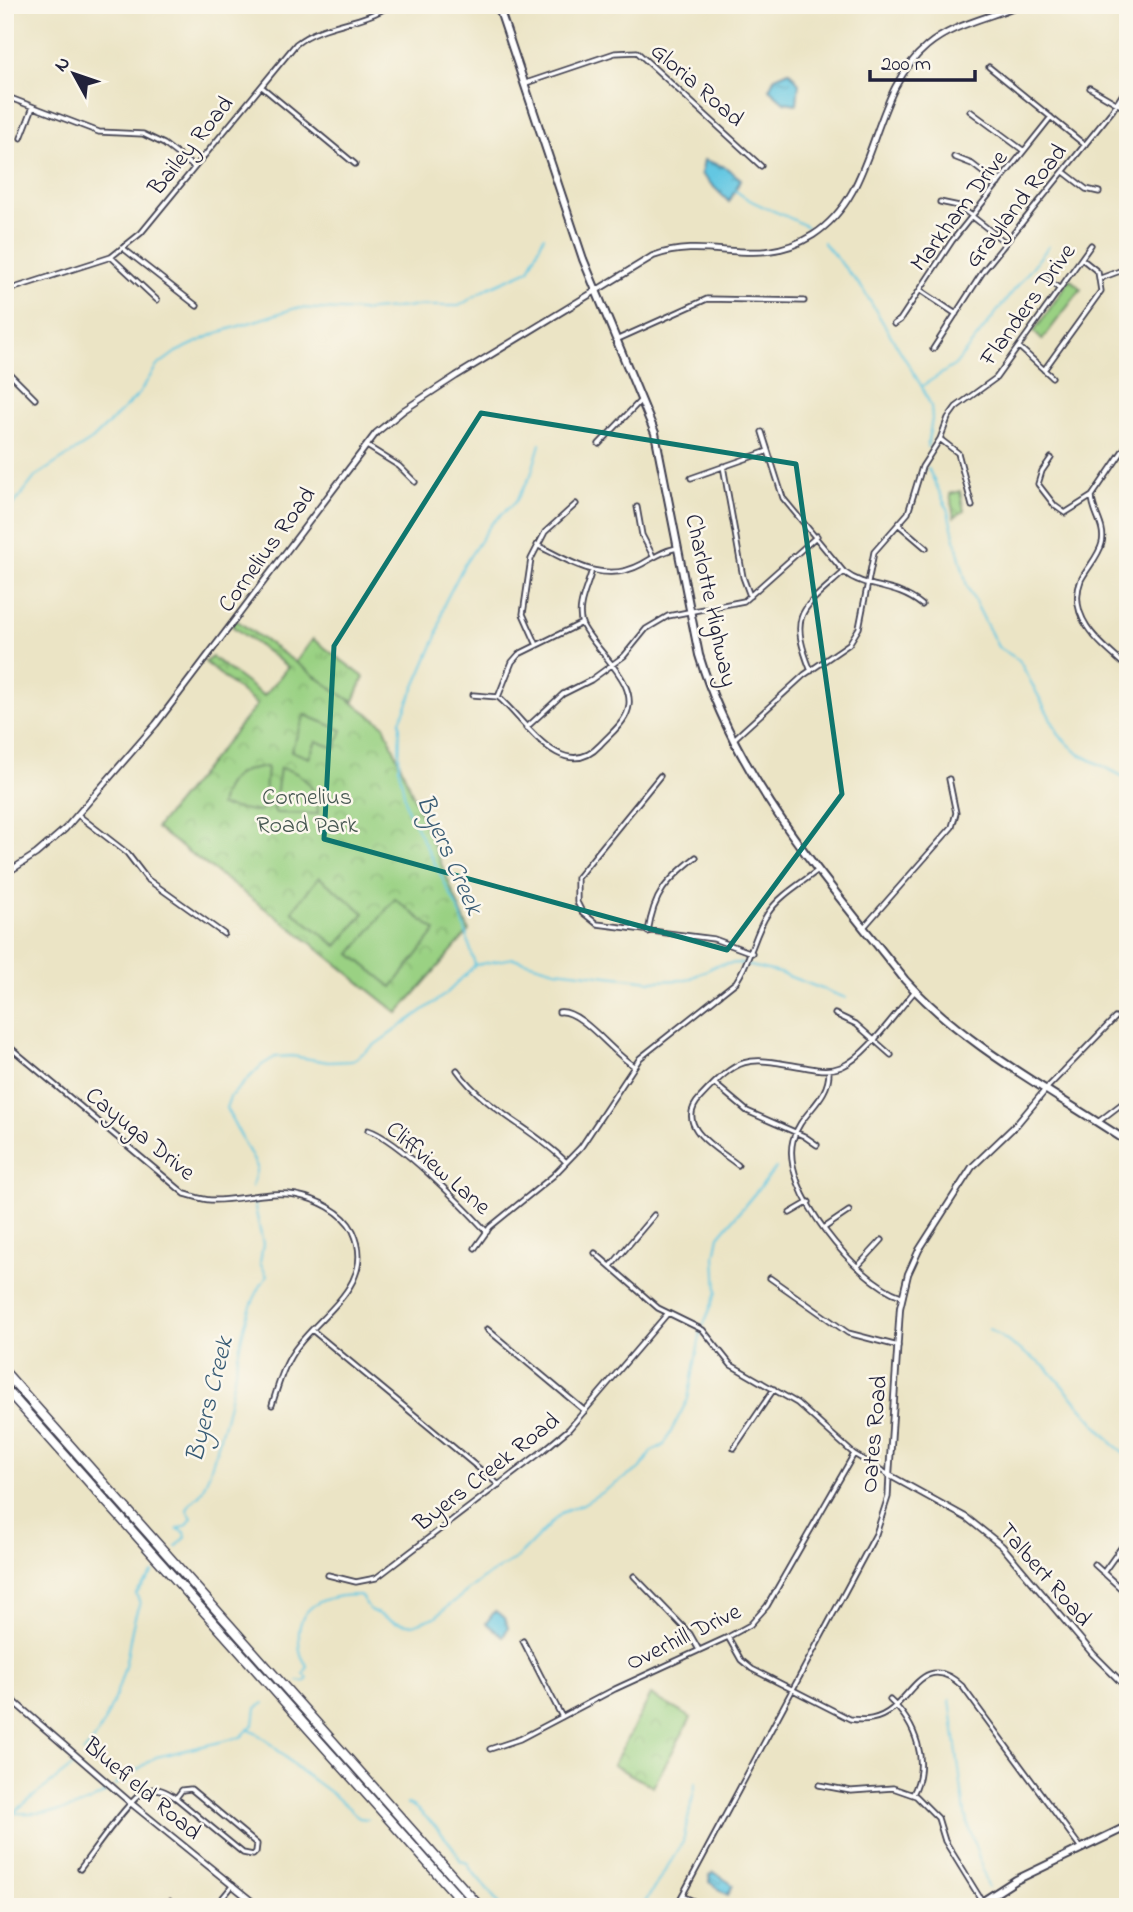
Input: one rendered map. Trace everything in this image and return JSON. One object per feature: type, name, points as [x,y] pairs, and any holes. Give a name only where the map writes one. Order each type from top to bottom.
[{"type":"highway","points":[[5,1372],[480,1907]]},
{"type":"highway","points":[[5,1388],[467,1907]]},
{"type":"main road","name":"Charlotte Highway","points":[[498,5],[561,199],[595,290],[643,399],[659,445],[690,611],[709,688],[755,783],[915,991],[945,1019],[1128,1142]]},
{"type":"main road","points":[[974,1907],[1128,1826]]},
{"type":"street","name":"Bailey Road","points":[[5,291],[111,257],[124,249],[287,53],[317,29],[378,13],[390,5]]},
{"type":"street","name":"Cornelius Road","points":[[5,874],[47,846],[78,815],[208,658],[365,445],[404,410],[638,264],[668,251],[698,248],[763,253],[794,245],[813,235],[847,202],[896,85],[915,58],[942,36],[1019,5]]},
{"type":"street","name":"Gloria Road","points":[[524,84],[615,53],[637,52],[761,166]]},
{"type":"street","points":[[989,67],[1085,145]]},
{"type":"street","points":[[262,86],[355,164]]},
{"type":"street","name":"Grayland Road","points":[[933,349],[1006,243],[1117,104],[1128,86]]},
{"type":"street","points":[[1090,88],[1128,110]]},
{"type":"street","points":[[5,96],[99,132],[143,134],[164,144],[194,167]]},
{"type":"street","points":[[21,138],[33,107]]},
{"type":"street","points":[[970,111],[1024,151]]},
{"type":"street","name":"Markham Drive","points":[[894,324],[900,320],[972,216],[1051,117]]},
{"type":"street","points":[[954,157],[972,164],[998,184]]},
{"type":"street","points":[[1064,172],[1086,189],[1099,192]]},
{"type":"street","points":[[940,202],[959,206],[1006,243]]},
{"type":"street","name":"Flanders Drive","points":[[732,740],[811,671],[854,639],[859,628],[874,552],[899,525],[910,507],[925,460],[940,439],[951,412],[989,385],[1091,245]]},
{"type":"street","points":[[124,249],[197,306]]},
{"type":"street","points":[[111,257],[157,300]]},
{"type":"street","points":[[1044,370],[1099,298],[1101,278],[1093,267],[1082,259]]},
{"type":"street","points":[[1101,278],[1128,268]]},
{"type":"street","points":[[1044,277],[1060,289]]},
{"type":"street","points":[[919,290],[956,314]]},
{"type":"street","points":[[616,340],[707,299],[804,300]]},
{"type":"street","points":[[1018,347],[1052,377]]},
{"type":"street","points":[[5,369],[35,399]]},
{"type":"street","points":[[599,444],[643,399]]},
{"type":"street","points":[[762,432],[783,498],[844,572],[868,582],[901,590],[922,604]]},
{"type":"street","points":[[940,439],[958,453],[972,506]]},
{"type":"street","points":[[1051,458],[1042,471],[1038,484],[1055,506],[1065,513],[1092,496],[1128,443]]},
{"type":"street","points":[[365,445],[399,466],[415,482]]},
{"type":"street","points":[[691,478],[768,451]]},
{"type":"street","points":[[723,466],[743,576],[750,596]]},
{"type":"street","points":[[1092,496],[1102,542],[1082,580],[1078,609],[1087,629],[1128,668]]},
{"type":"street","points":[[537,643],[523,614],[531,559],[550,526],[576,505]]},
{"type":"street","points":[[637,507],[642,535],[653,556]]},
{"type":"street","points":[[899,525],[926,548]]},
{"type":"street","points":[[526,728],[562,694],[624,656],[646,629],[668,616],[738,604],[817,536]]},
{"type":"street","points":[[537,545],[592,573],[632,568],[653,556],[678,548]]},
{"type":"street","points":[[811,671],[799,641],[800,620],[808,604],[844,572]]},
{"type":"street","points":[[473,695],[498,697],[544,745],[569,757],[595,751],[622,721],[629,707],[625,685],[582,623],[580,607],[592,573]]},
{"type":"street","points":[[498,697],[512,662],[537,643],[582,623]]},
{"type":"street","points":[[660,776],[576,878],[574,890],[582,912],[597,924],[714,939],[752,953]]},
{"type":"street","points":[[864,927],[952,827],[956,813],[949,779]]},
{"type":"street","points":[[78,815],[127,853],[146,879],[224,934]]},
{"type":"street","points":[[648,932],[654,903],[661,889],[696,857]]},
{"type":"street","points":[[475,1248],[486,1232],[566,1162],[594,1128],[634,1066],[658,1041],[723,995],[746,968],[766,915],[774,905],[820,869]]},
{"type":"street","points":[[738,1165],[700,1135],[692,1124],[695,1104],[714,1083],[729,1069],[754,1060],[829,1070],[849,1063],[915,991]]},
{"type":"street","points":[[559,1012],[575,1014],[619,1057],[634,1066]]},
{"type":"street","points":[[835,1014],[851,1020],[891,1055]]},
{"type":"street","points":[[1047,1088],[1115,1018]]},
{"type":"street","name":"Cayuga Drive","points":[[5,1043],[185,1194],[210,1200],[293,1195],[313,1199],[344,1220],[357,1243],[359,1264],[355,1277],[342,1298],[289,1359],[272,1405]]},
{"type":"street","points":[[457,1070],[485,1102],[544,1140],[566,1162]]},
{"type":"street","points":[[829,1070],[824,1095],[795,1132],[792,1164],[809,1202],[833,1243],[878,1285],[901,1296]]},
{"type":"street","points":[[714,1083],[747,1111],[817,1145]]},
{"type":"street","name":"Oates Road","points":[[676,1907],[876,1534],[888,1497],[901,1296],[919,1250],[972,1167],[1017,1124],[1047,1088]]},
{"type":"street","points":[[1098,1122],[1128,1099]]},
{"type":"street","name":"Cliffview Lane","points":[[368,1130],[383,1138],[442,1187],[486,1232]]},
{"type":"street","points":[[790,1213],[809,1202]]},
{"type":"street","points":[[824,1228],[849,1211]]},
{"type":"street","points":[[611,1266],[654,1215]]},
{"type":"street","points":[[858,1266],[882,1240]]},
{"type":"street","points":[[595,1253],[668,1313],[696,1324],[731,1365],[797,1403],[854,1454],[889,1475]]},
{"type":"street","points":[[770,1278],[848,1333],[898,1346]]},
{"type":"street","name":"Byers Creek Road","points":[[328,1575],[356,1582],[376,1578],[499,1485],[563,1435],[668,1313]]},
{"type":"street","points":[[487,1329],[585,1411]]},
{"type":"street","points":[[312,1330],[499,1485]]},
{"type":"street","points":[[734,1448],[774,1389]]},
{"type":"street","name":"Overhill Drive","points":[[490,1749],[520,1739],[750,1625],[762,1614],[854,1454]]},
{"type":"street","name":"Talbert Road","points":[[889,1475],[967,1518],[1002,1546],[1093,1654],[1127,1687]]},
{"type":"street","points":[[1103,1573],[1128,1538]]},
{"type":"street","points":[[1094,1564],[1128,1595]]},
{"type":"street","points":[[634,1576],[691,1634],[699,1650]]},
{"type":"street","points":[[729,1637],[741,1660],[850,1719],[873,1719],[896,1705],[922,1677],[939,1674],[957,1681],[1082,1849]]},
{"type":"street","points":[[523,1641],[562,1717]]},
{"type":"street","name":"Bluefield Road","points":[[5,1694],[132,1804],[259,1907]]},
{"type":"street","points":[[890,1700],[905,1717],[920,1752],[920,1770],[913,1794]]},
{"type":"street","points":[[819,1786],[851,1791],[893,1788],[913,1794],[938,1818],[945,1841],[982,1901]]},
{"type":"street","points":[[80,1869],[138,1796],[155,1789],[164,1790],[176,1798],[243,1853],[253,1855],[256,1852],[257,1843],[191,1789],[183,1790],[176,1798]]},
{"type":"street","points":[[215,1907],[233,1885]]},
{"type":"street","points":[[682,1896],[707,1907]]},
{"type":"street","points":[[161,1907],[170,1901],[178,1907]]},
{"type":"highlighted area","points":[[481,413],[796,464],[842,794],[727,950],[324,839],[334,646]]},
{"type":"green space","points":[[1070,279],[1081,289],[1042,340],[1034,332]]},
{"type":"green space","points":[[960,491],[964,511],[954,517],[950,494]]},
{"type":"green space","name":"Cornelius Road Park","points":[[236,620],[384,725],[469,931],[398,1013],[297,932],[156,828],[257,705],[205,662],[212,657],[264,696],[288,667],[232,626]]},
{"type":"green space","points":[[313,639],[364,677],[354,701],[339,696],[297,666],[297,660]]},
{"type":"green space","points":[[305,715],[342,730],[335,748],[316,741],[309,758],[291,751]]},
{"type":"green space","points":[[267,767],[264,808],[260,812],[220,806],[225,789],[241,772]]},
{"type":"green space","points":[[280,768],[296,773],[308,783],[316,797],[318,814],[276,813],[274,810]]},
{"type":"green space","points":[[319,877],[364,913],[337,946],[292,911]]},
{"type":"green space","points":[[395,899],[436,931],[392,987],[351,954]]},
{"type":"green space","points":[[651,1695],[691,1718],[653,1787],[613,1765]]},
{"type":"water","points":[[789,71],[799,83],[797,104],[784,102],[769,89],[775,77]]},
{"type":"water","points":[[704,160],[725,167],[741,179],[729,202],[701,174]]},
{"type":"water","points":[[495,1611],[505,1618],[508,1628],[503,1637],[486,1623]]},
{"type":"water","points":[[714,1872],[733,1885],[728,1895],[709,1882],[710,1875]]},
{"type":"waterway","points":[[735,190],[807,227]]},
{"type":"waterway","points":[[5,516],[36,476],[92,440],[138,395],[157,366],[176,352],[217,333],[296,308],[361,311],[459,306],[488,288],[529,270],[544,236]]},
{"type":"waterway","points":[[823,242],[862,288],[922,387],[931,406],[932,419],[927,447]]},
{"type":"waterway","points":[[922,386],[955,365],[1049,246]]},
{"type":"waterway","name":"Byers Creek","points":[[475,965],[461,915],[407,809],[399,768],[400,721],[437,636],[444,604],[464,565],[491,524],[516,501],[531,475],[540,444]]},
{"type":"waterway","points":[[928,468],[947,508],[967,586],[998,647],[1019,660],[1060,736],[1079,754],[1128,779]]},
{"type":"waterway","points":[[475,965],[513,958],[555,970],[651,981],[687,980],[717,965],[738,963],[780,973],[846,998]]},
{"type":"waterway","name":"Byers Creek","points":[[252,1187],[257,1167],[226,1108],[230,1097],[262,1065],[275,1057],[292,1056],[328,1062],[352,1061],[446,994],[474,966]]},
{"type":"waterway","points":[[703,1326],[717,1292],[715,1256],[719,1236],[776,1168]]},
{"type":"waterway","name":"Byers Creek","points":[[176,1547],[186,1537],[185,1532],[177,1529],[187,1525],[192,1518],[188,1507],[203,1490],[212,1465],[227,1413],[248,1313],[267,1276],[260,1263],[263,1244],[254,1203]]},
{"type":"waterway","points":[[989,1329],[1047,1368],[1113,1444],[1128,1456]]},
{"type":"waterway","points":[[298,1681],[305,1682],[308,1678],[304,1674],[308,1666],[299,1648],[299,1628],[303,1618],[316,1604],[337,1597],[360,1595],[370,1610],[395,1622],[413,1625],[435,1617],[482,1579],[516,1559],[561,1513],[583,1504],[641,1468],[651,1452],[664,1445],[688,1399],[701,1331]]},
{"type":"waterway","name":"Byers Creek","points":[[82,1753],[95,1738],[114,1700],[140,1603],[136,1594],[153,1573]]},
{"type":"waterway","points":[[950,1700],[965,1814],[988,1887]]},
{"type":"waterway","points":[[115,1785],[156,1757],[241,1737],[254,1724],[256,1708],[264,1703]]},
{"type":"waterway","points":[[248,1729],[265,1739],[359,1818],[368,1819]]},
{"type":"waterway","name":"Byers Creek","points":[[5,1819],[75,1764]]},
{"type":"waterway","points":[[642,1907],[683,1842],[696,1782]]},
{"type":"waterway","points":[[13,1813],[64,1810],[87,1803],[110,1789]]},
{"type":"waterway","points":[[407,1804],[419,1811],[436,1828],[460,1860],[469,1864],[502,1907]]}]
